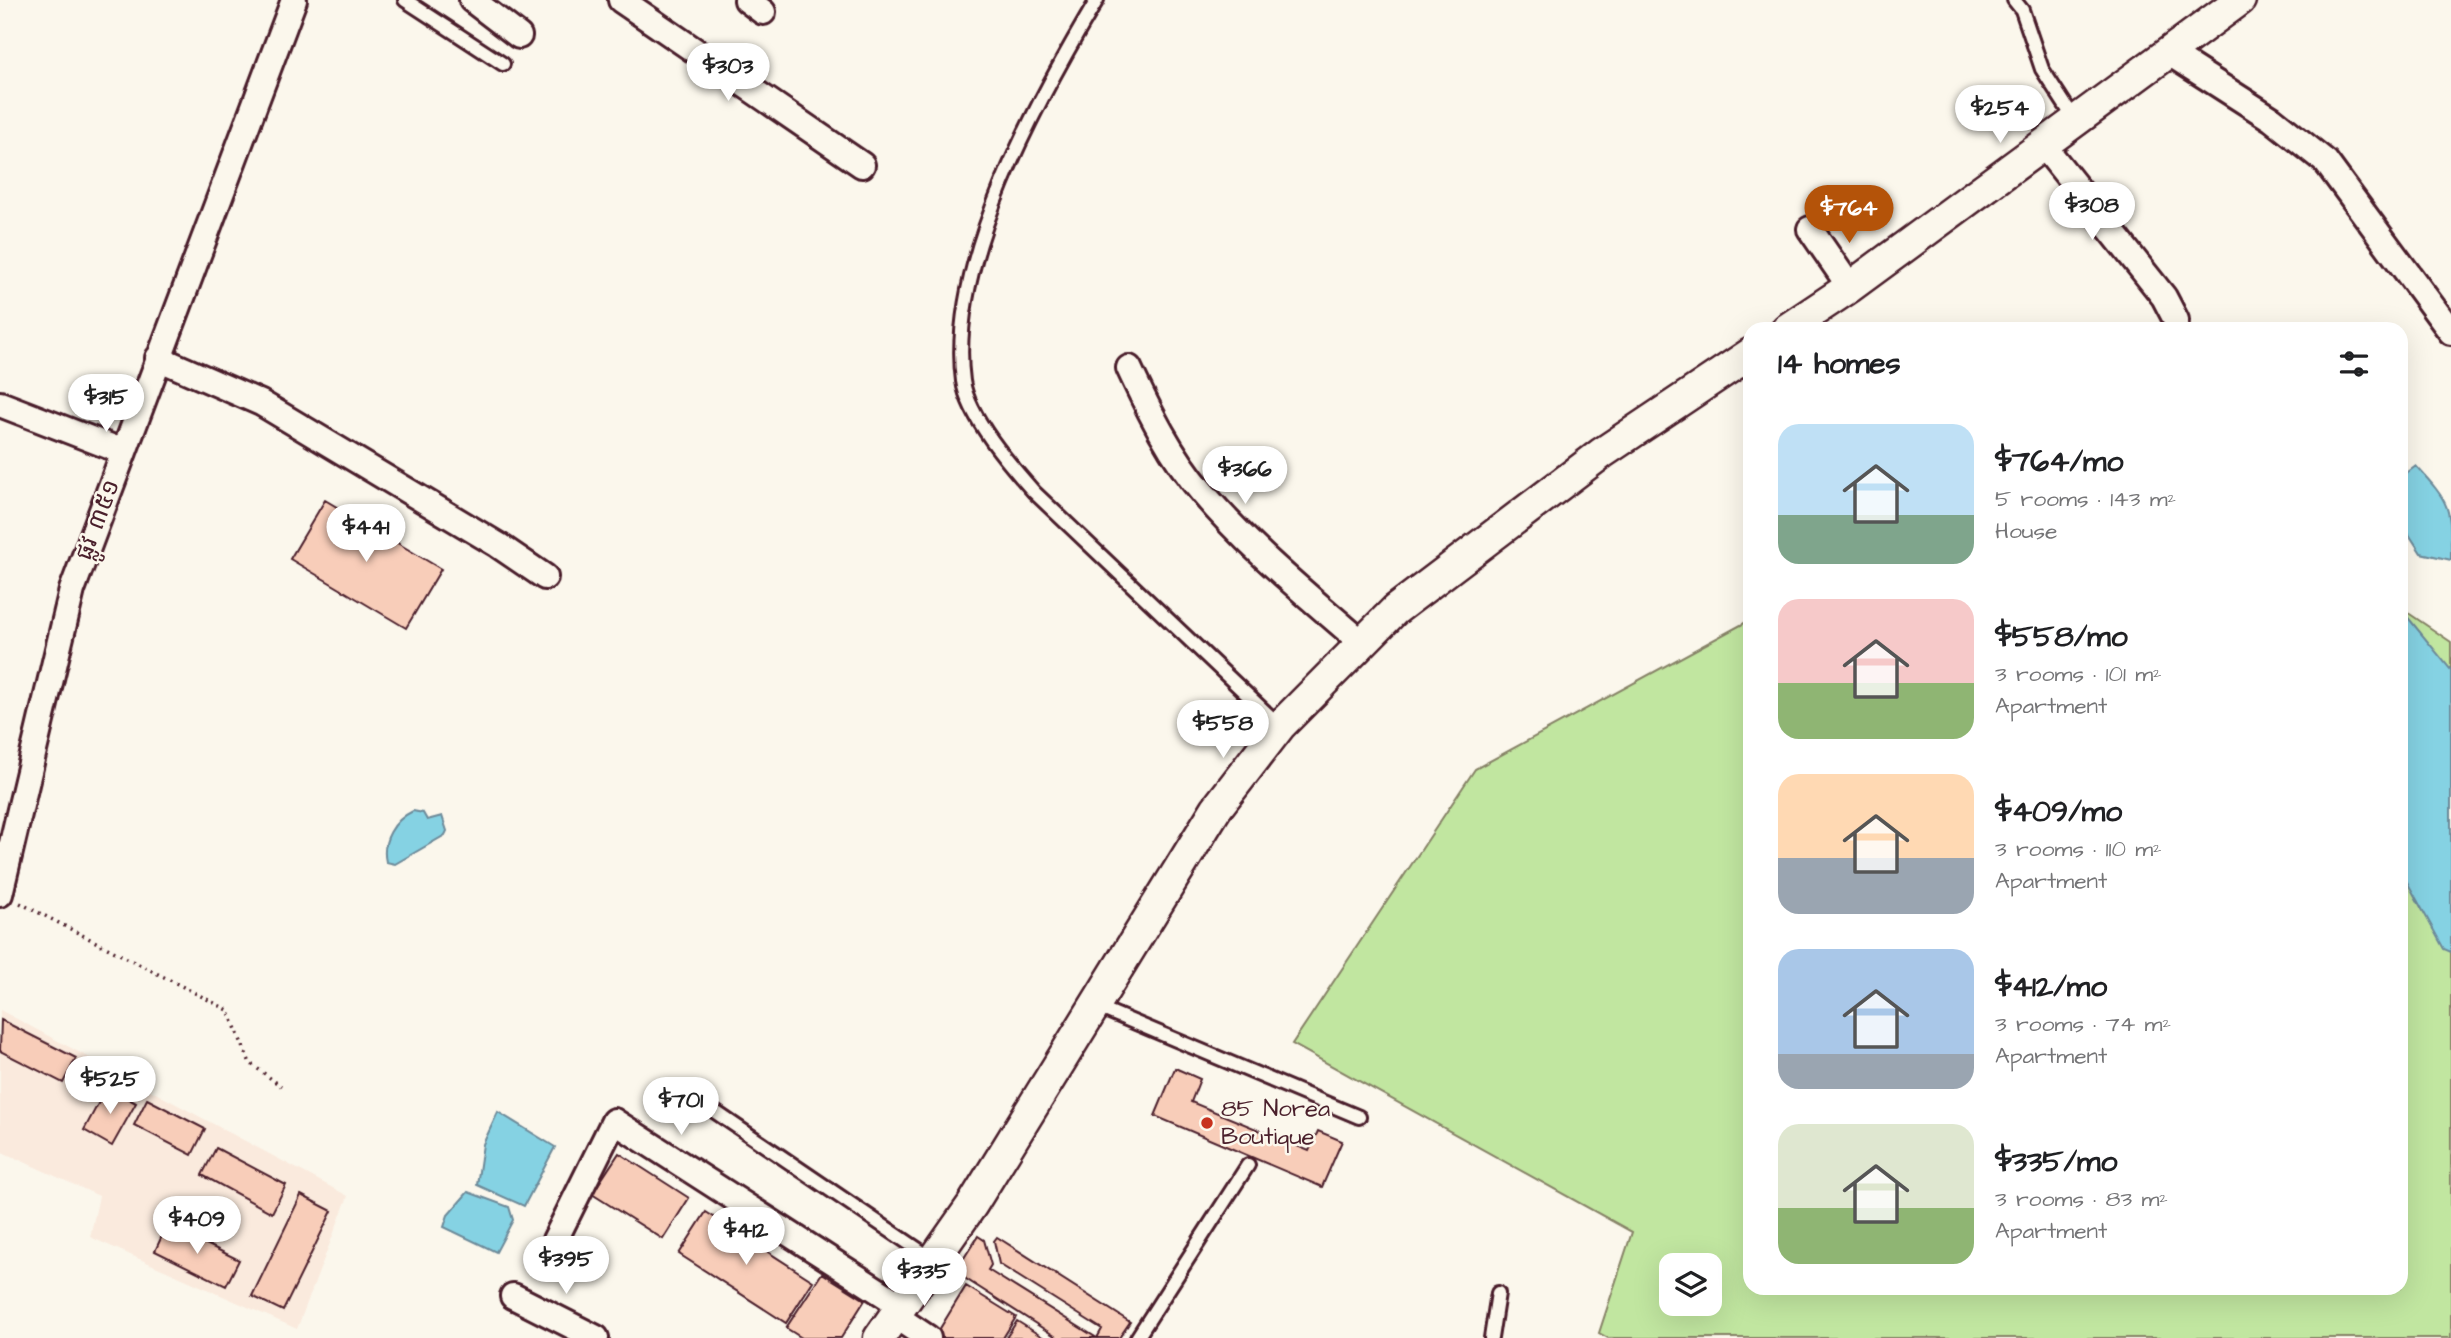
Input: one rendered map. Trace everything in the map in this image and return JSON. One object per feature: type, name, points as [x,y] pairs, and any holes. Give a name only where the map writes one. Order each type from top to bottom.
[{"type":"street","name":"ផ្លូវ ៣៥១","points":[[0,894],[72,590],[294,0]]},
{"type":"street","points":[[472,0],[519,36]]},
{"type":"street","points":[[621,0],[862,165]]},
{"type":"street","points":[[1797,322],[2240,0]]},
{"type":"street","points":[[2169,53],[2272,119],[2326,162],[2451,332]]},
{"type":"street","points":[[2043,145],[2164,297],[2176,322]]},
{"type":"street","points":[[1810,229],[1850,286]]},
{"type":"street","points":[[158,358],[261,403],[498,545],[545,577]]},
{"type":"street","points":[[892,1320],[935,1261],[1216,809],[1280,726],[1395,610],[1602,453],[1743,359]]},
{"type":"street","points":[[1129,368],[1156,424],[1200,491],[1254,548],[1361,642]]},
{"type":"street","points":[[0,404],[124,452]]},
{"type":"street","points":[[555,1240],[614,1121],[892,1320],[928,1338]]},
{"type":"street","points":[[513,1296],[596,1338]]},
{"type":"lane","points":[[405,0],[503,64]]},
{"type":"lane","points":[[1097,0],[1026,132],[976,254],[961,327],[963,384],[979,420],[1005,460],[1034,492],[1280,726]]},
{"type":"lane","points":[[2014,0],[2022,10],[2042,69],[2075,121]]},
{"type":"lane","points":[[1093,1004],[1359,1117]]},
{"type":"lane","points":[[711,1109],[935,1261]]},
{"type":"lane","points":[[1137,1338],[1248,1165]]},
{"type":"lane","points":[[1491,1338],[1498,1293]]},
{"type":"path","points":[[0,894],[228,1010],[250,1063],[281,1086]]},
{"type":"shaded area","points":[[0,1010],[348,1196],[297,1329],[90,1237],[99,1196],[0,1151]]},
{"type":"green space","points":[[2408,613],[2451,642],[2451,1338],[1608,1338],[1599,1333],[1632,1232],[1292,1044],[1475,769],[1743,624],[1743,1295],[2408,1295]]},
{"type":"water","points":[[2416,466],[2447,507],[2451,560],[2421,553],[2408,533],[2408,472]]},
{"type":"water","points":[[2408,618],[2451,670],[2451,952],[2444,949],[2408,884]]},
{"type":"water","points":[[413,811],[423,813],[427,820],[442,816],[447,831],[445,835],[395,864],[386,862],[385,846],[390,832],[400,820]]},
{"type":"water","points":[[498,1112],[555,1147],[524,1206],[477,1185],[483,1144]]},
{"type":"water","points":[[468,1192],[509,1207],[513,1220],[496,1252],[444,1227],[448,1215]]},
{"type":"building","points":[[325,500],[441,569],[406,628],[290,559]]},
{"type":"building","points":[[1,1020],[76,1058],[63,1083],[0,1051]]},
{"type":"building","name":"85 Norea Boutique","points":[[1175,1068],[1200,1079],[1191,1102],[1309,1151],[1318,1131],[1342,1141],[1322,1187],[1155,1116]]},
{"type":"building","points":[[107,1087],[136,1103],[112,1146],[84,1130]]},
{"type":"building","points":[[147,1099],[205,1129],[192,1155],[134,1125]]},
{"type":"building","points":[[216,1148],[286,1185],[272,1213],[202,1175]]},
{"type":"building","points":[[619,1153],[689,1198],[663,1239],[592,1194]]},
{"type":"building","points":[[301,1195],[332,1211],[283,1311],[252,1296]]},
{"type":"building","points":[[706,1212],[813,1281],[786,1323],[679,1254]]},
{"type":"building","points":[[167,1225],[239,1260],[226,1286],[155,1251]]},
{"type":"building","points":[[978,1236],[984,1240],[991,1265],[988,1270],[1097,1338],[1058,1338],[955,1272]]},
{"type":"building","points":[[997,1237],[1130,1322],[1119,1338],[1097,1338],[1102,1329],[999,1264],[994,1241]]},
{"type":"building","points":[[822,1273],[865,1300],[841,1338],[802,1338],[786,1328]]},
{"type":"building","points":[[966,1286],[1016,1317],[1003,1338],[941,1338],[936,1335]]},
{"type":"building","points":[[1017,1321],[1044,1338],[1006,1338]]},
{"type":"place","name":"85 Norea Boutique","points":[[1207,1123]]}]
